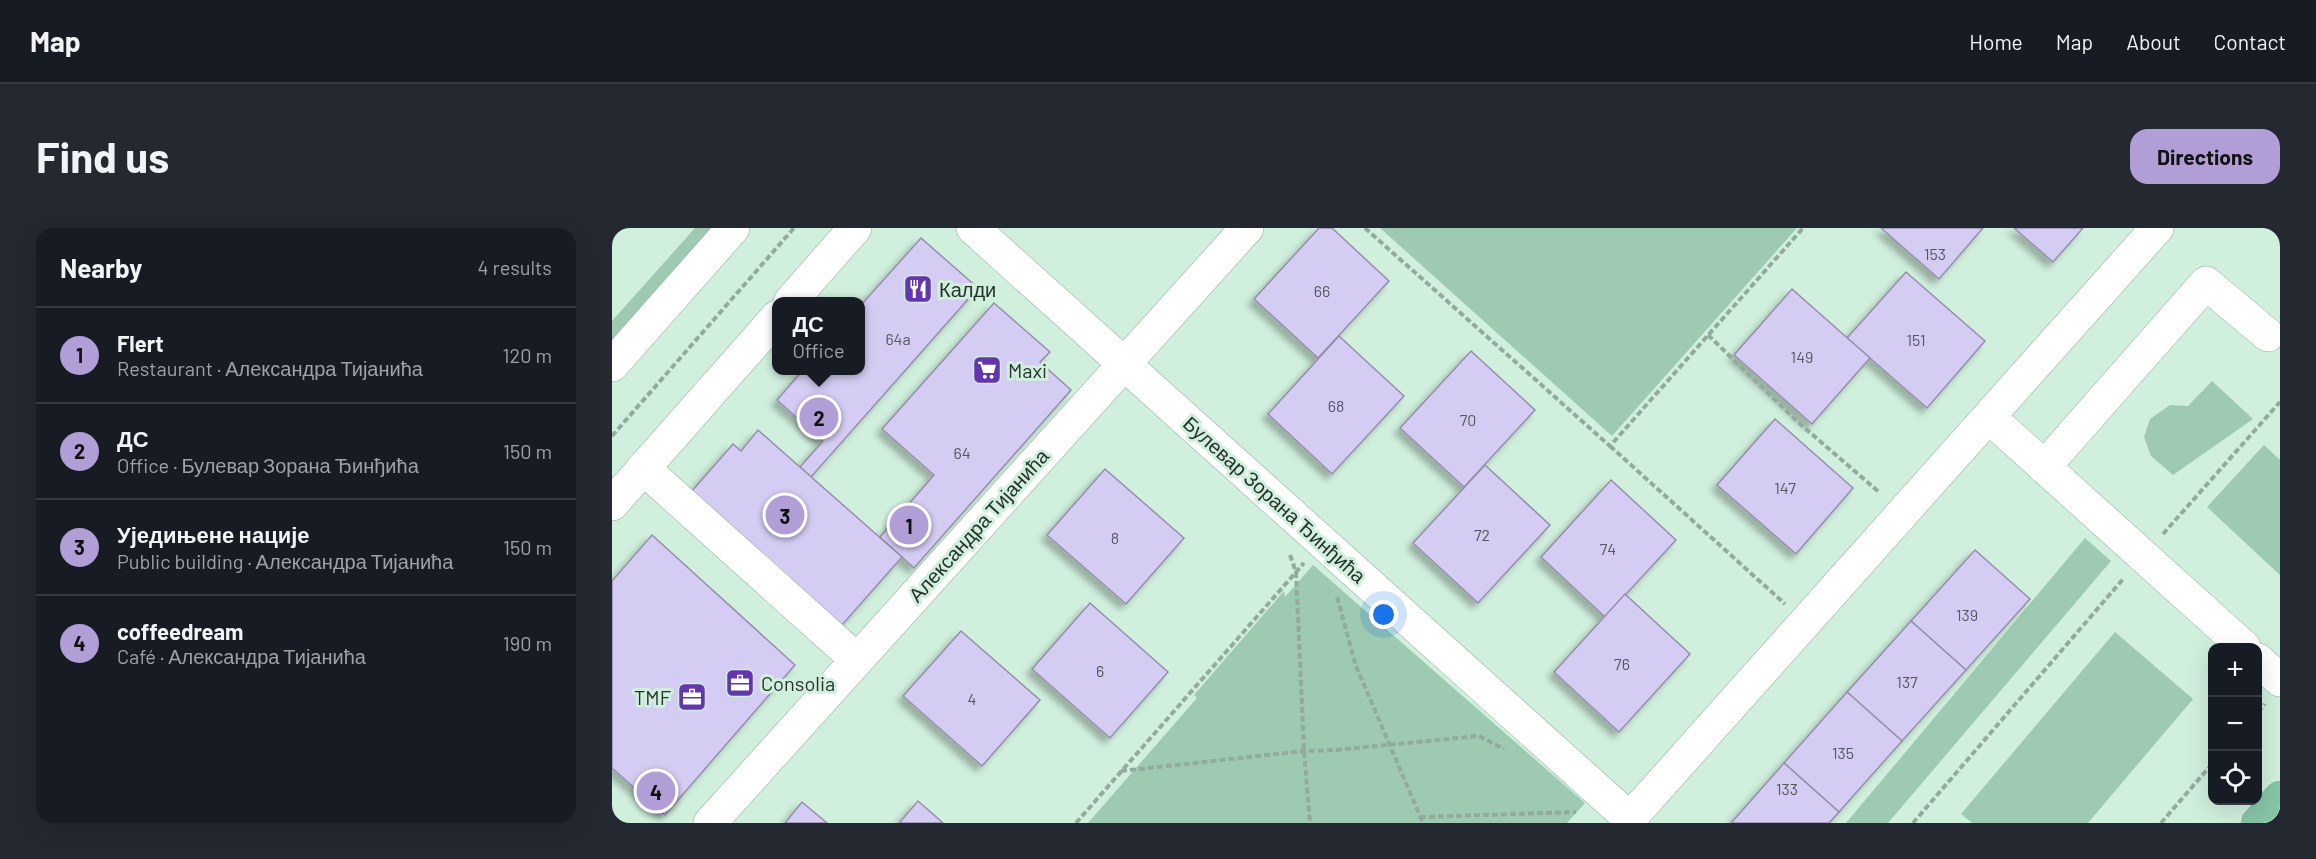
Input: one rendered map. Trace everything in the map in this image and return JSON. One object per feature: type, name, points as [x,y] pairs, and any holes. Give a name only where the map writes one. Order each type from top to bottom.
[{"type":"main road","points":[[2257,823],[2280,797]]},
{"type":"street","points":[[612,365],[733,228]]},
{"type":"street","points":[[794,297],[855,228]]},
{"type":"street","name":"Булевар Зорана Ђинђића","points":[[973,228],[1628,821]]},
{"type":"street","name":"Александра Тијанића","points":[[710,823],[1246,228]]},
{"type":"street","points":[[1628,821],[2157,228]]},
{"type":"street","points":[[2044,467],[2206,283],[2268,335]]},
{"type":"street","points":[[612,504],[772,323]]},
{"type":"street","points":[[1989,417],[2239,643]]},
{"type":"street","points":[[643,468],[857,660]]},
{"type":"street","points":[[2262,664],[2280,680]]},
{"type":"path","points":[[612,436],[794,228]]},
{"type":"path","points":[[1365,228],[1806,622]]},
{"type":"path","points":[[1610,446],[1803,228]]},
{"type":"path","points":[[1708,336],[1799,423],[1861,475]]},
{"type":"path","points":[[1913,823],[2143,556],[2280,402]]},
{"type":"path","points":[[1289,513],[1289,550],[1296,572],[1304,751],[1310,823]]},
{"type":"path","points":[[1076,823],[1322,542]]},
{"type":"path","points":[[1336,594],[1356,666],[1423,823]]},
{"type":"path","points":[[1121,771],[1304,751],[1479,736],[1510,754]]},
{"type":"path","points":[[2161,823],[2208,769]]},
{"type":"path","points":[[1420,817],[1577,812],[1569,805]]},
{"type":"green space","points":[[695,228],[725,228],[612,354],[612,321]]},
{"type":"green space","points":[[1380,228],[1797,228],[1612,436]]},
{"type":"green space","points":[[2212,381],[2253,419],[2173,475],[2151,456],[2144,437],[2150,419],[2170,405],[2188,406]]},
{"type":"green space","points":[[2264,445],[2280,460],[2280,575],[2207,507]]},
{"type":"green space","points":[[2085,538],[2111,561],[1888,823],[1846,823]]},
{"type":"green space","points":[[1313,565],[1585,803],[1567,823],[1088,823],[1197,698],[1194,695],[1284,591],[1285,597]]},
{"type":"green space","points":[[2115,632],[2193,699],[2088,823],[1972,823],[1961,814]]},
{"type":"building","points":[[1319,228],[1332,228],[1389,281],[1318,358],[1254,299]]},
{"type":"building","points":[[1881,228],[1983,228],[1939,279]]},
{"type":"building","points":[[2014,228],[2083,228],[2053,262]]},
{"type":"building","points":[[921,238],[978,288],[811,477],[800,467],[823,441],[777,400],[799,375],[865,375],[865,301]]},
{"type":"building","points":[[1906,272],[1985,341],[1927,408],[1847,338]]},
{"type":"building","points":[[1792,289],[1870,358],[1812,424],[1734,355]]},
{"type":"building","points":[[994,303],[1050,352],[1040,362],[1071,390],[914,568],[880,537],[934,475],[882,429]]},
{"type":"building","points":[[1339,336],[1404,396],[1332,474],[1268,414]]},
{"type":"building","points":[[1471,351],[1535,410],[1464,487],[1400,428]]},
{"type":"building","points":[[1775,419],[1853,488],[1796,554],[1717,485]]},
{"type":"building","points":[[758,430],[902,557],[842,625],[691,492],[733,444],[741,451]]},
{"type":"building","points":[[1485,465],[1550,525],[1478,603],[1413,543]]},
{"type":"building","points":[[1105,469],[1184,538],[1126,604],[1047,535]]},
{"type":"building","points":[[1611,480],[1676,540],[1605,617],[1541,557]]},
{"type":"building","points":[[652,535],[795,665],[665,815],[612,768],[612,581]]},
{"type":"building","points":[[1975,550],[2030,599],[1966,670],[1911,621]]},
{"type":"building","points":[[1625,594],[1690,654],[1619,732],[1554,672]]},
{"type":"building","points":[[1090,603],[1168,672],[1110,738],[1032,669]]},
{"type":"building","points":[[1911,621],[1966,670],[1902,741],[1847,692]]},
{"type":"building","points":[[961,631],[1040,700],[982,766],[903,696]]},
{"type":"building","points":[[1847,692],[1902,741],[1839,812],[1784,763]]},
{"type":"building","points":[[1784,763],[1839,812],[1829,823],[1731,823]]},
{"type":"building","points":[[918,801],[943,823],[899,823]]},
{"type":"building","points":[[802,802],[827,823],[785,823]]},
{"type":"place","name":"Калди","points":[[918,289]]},
{"type":"place","name":"Maxi","points":[[987,370]]},
{"type":"place","name":"ДС","points":[[819,417]]},
{"type":"place","name":"Уједињене нације","points":[[785,515]]},
{"type":"place","name":"Flert","points":[[909,525]]},
{"type":"place","name":"Consolia","points":[[740,683]]},
{"type":"place","name":"TMF","points":[[692,697]]},
{"type":"place","name":"coffeedream","points":[[656,791]]}]
